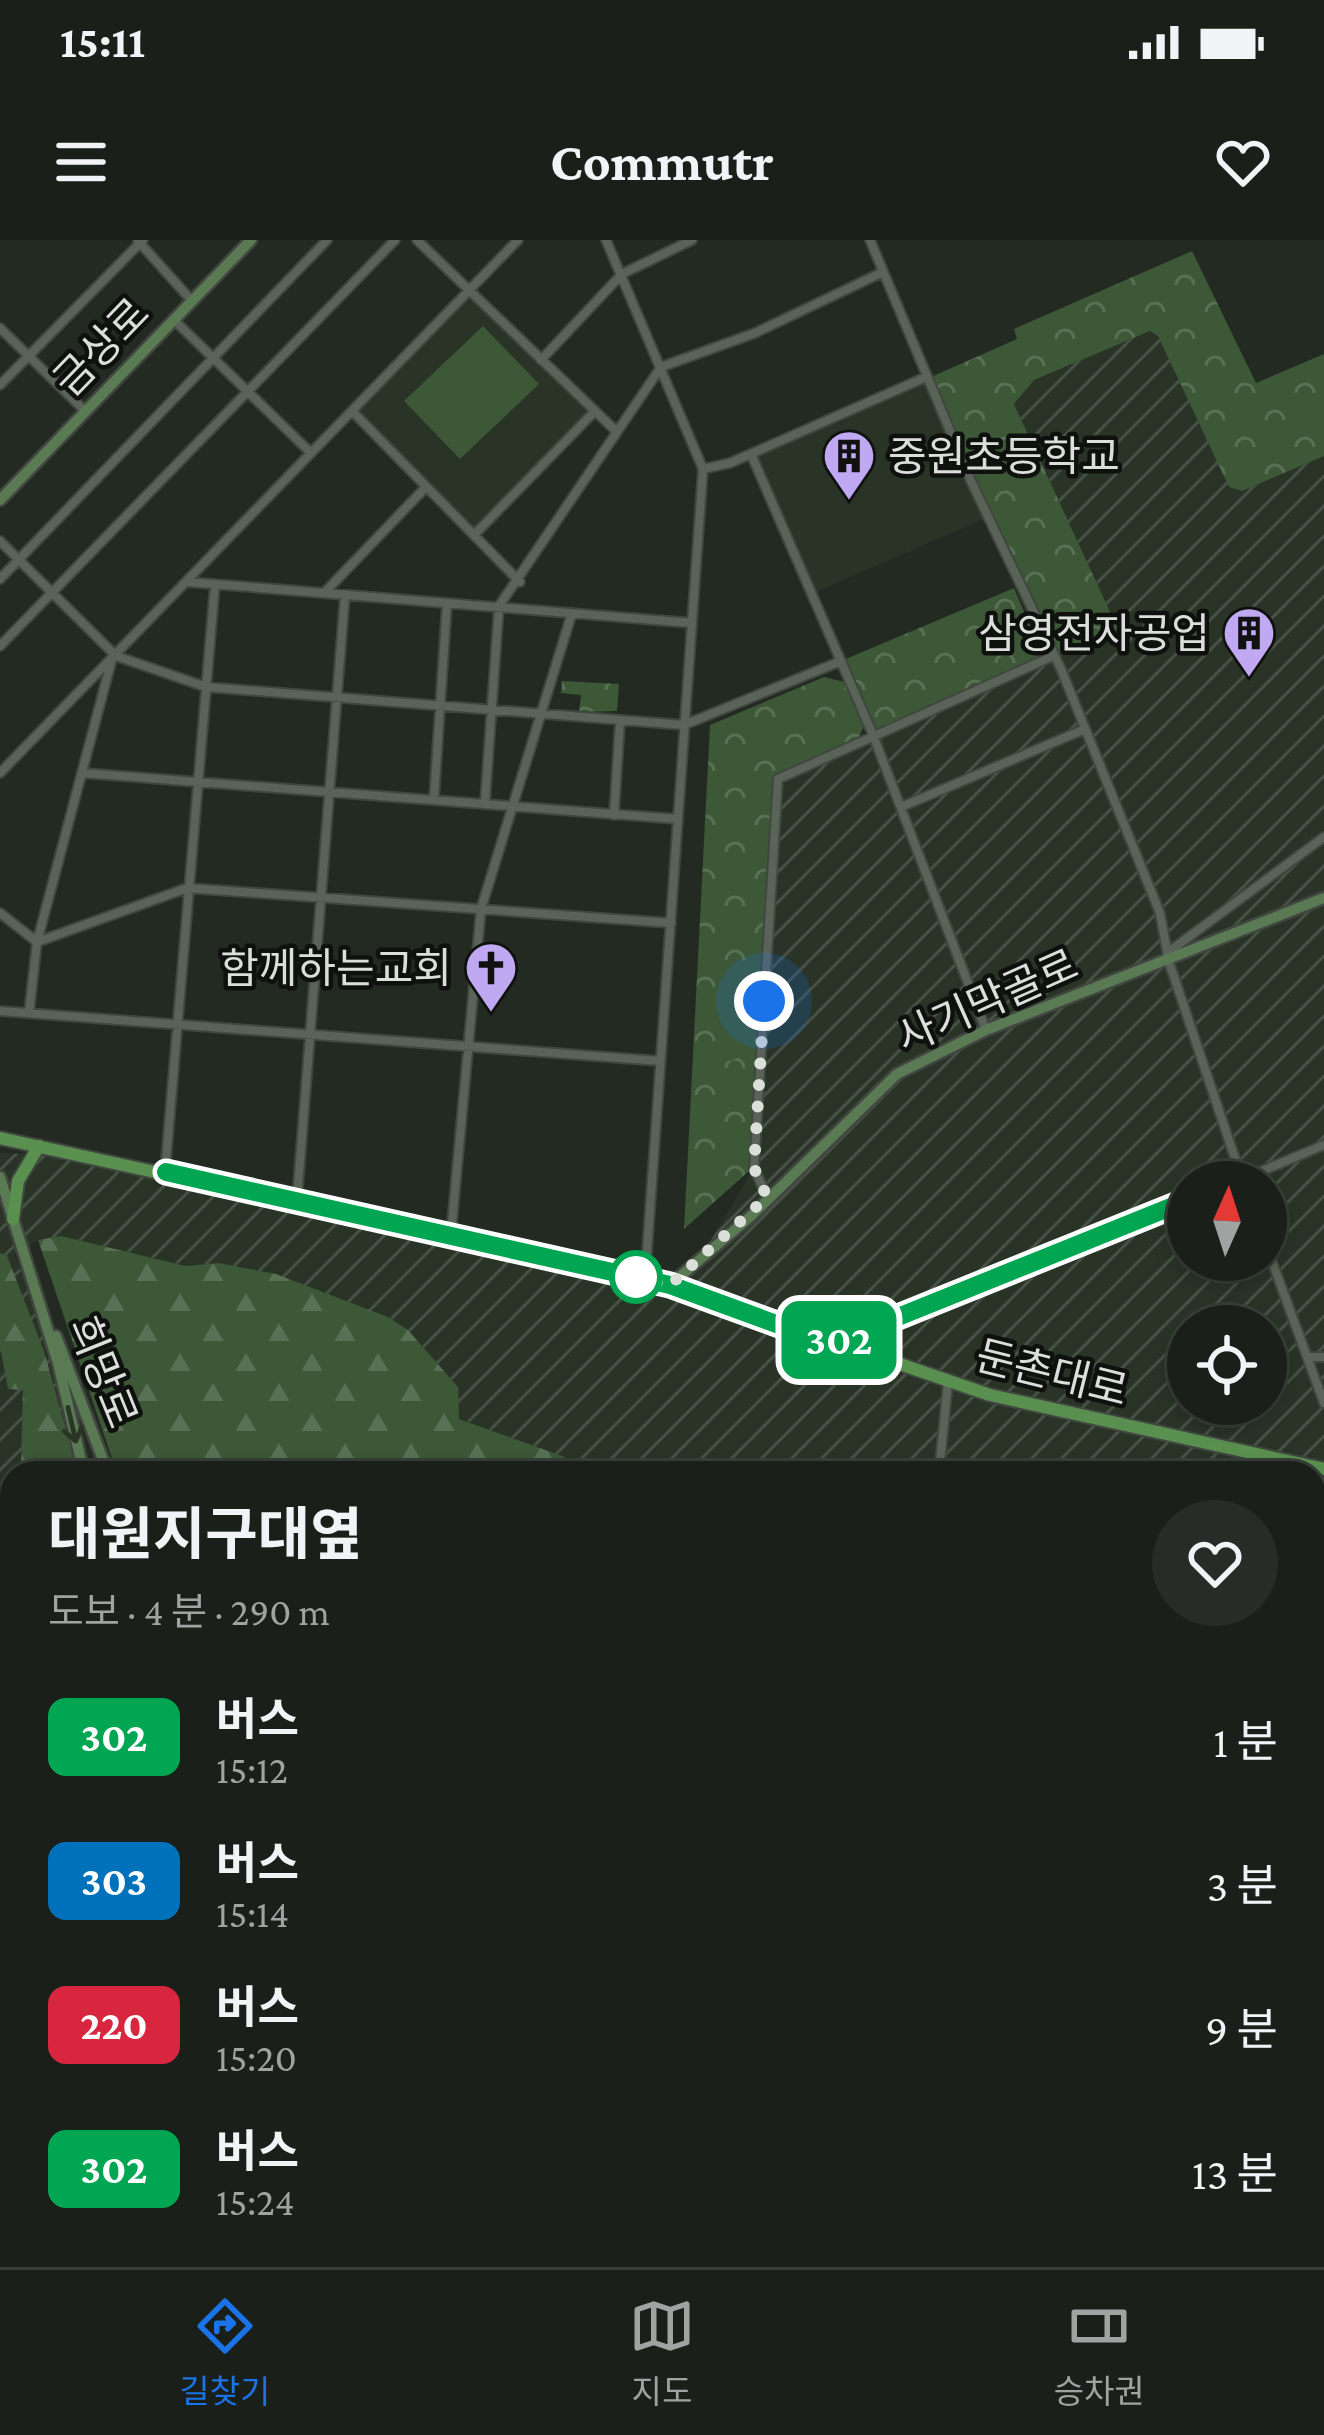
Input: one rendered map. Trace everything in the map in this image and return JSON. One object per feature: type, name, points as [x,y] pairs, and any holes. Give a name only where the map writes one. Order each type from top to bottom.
[{"type":"main road","name":"둔촌대로","points":[[0,1138],[297,1199],[670,1285],[948,1382],[1289,1461]]},
{"type":"main road","points":[[13,1219],[18,1181],[39,1146]]},
{"type":"street","name":"금상로","points":[[0,500],[251,240]]},
{"type":"street","points":[[0,579],[327,240]]},
{"type":"street","points":[[0,646],[395,240]]},
{"type":"street","points":[[417,240],[616,431]]},
{"type":"street","points":[[0,773],[518,240]]},
{"type":"street","points":[[606,240],[703,469],[645,1279]]},
{"type":"street","points":[[541,360],[622,274],[692,240]]},
{"type":"street","points":[[870,240],[1051,657],[1061,669],[1160,913],[1167,958],[1233,1161]]},
{"type":"street","points":[[0,385],[140,241],[192,301]]},
{"type":"street","points":[[485,802],[499,606],[520,582],[661,367],[755,333],[883,272]]},
{"type":"street","points":[[173,320],[311,454]]},
{"type":"street","points":[[0,328],[86,411]]},
{"type":"street","points":[[703,469],[751,454],[926,376]]},
{"type":"street","points":[[353,412],[520,582]]},
{"type":"street","points":[[473,535],[594,412]]},
{"type":"street","points":[[751,454],[872,735],[986,1030]]},
{"type":"street","points":[[325,593],[426,487]]},
{"type":"street","points":[[0,541],[114,657],[206,687],[684,725],[841,661]]},
{"type":"street","points":[[187,582],[692,622]]},
{"type":"street","points":[[166,1172],[215,584]]},
{"type":"street","points":[[297,1199],[345,595]]},
{"type":"street","points":[[434,799],[447,603]]},
{"type":"street","points":[[451,1234],[481,909],[572,613]]},
{"type":"street","points":[[29,1013],[37,941],[114,657]]},
{"type":"street","points":[[767,1197],[754,1168],[778,779],[1051,657]]},
{"type":"street","points":[[614,815],[620,722]]},
{"type":"street","points":[[901,807],[1085,729]]},
{"type":"street","points":[[82,773],[677,819]]},
{"type":"street","points":[[1167,958],[1324,837]]},
{"type":"street","points":[[37,941],[187,888],[671,923]]},
{"type":"street","name":"사기막골로","points":[[670,1285],[897,1074],[986,1030],[1324,898]]},
{"type":"street","points":[[0,913],[37,941]]},
{"type":"street","points":[[0,1010],[660,1061]]},
{"type":"street","points":[[1287,1161],[1324,1145]]},
{"type":"street","name":"희망로","points":[[0,1178],[81,1461]]},
{"type":"street","points":[[831,1344],[1167,1208]]},
{"type":"street","points":[[1279,1281],[1324,1403]]},
{"type":"street","name":"희망로","points":[[36,1296],[65,1356],[104,1461]]},
{"type":"street","points":[[1307,1357],[1324,1357]]},
{"type":"street","points":[[940,1461],[948,1382]]},
{"type":"shaded area","points":[[470,295],[594,412],[474,533],[356,411]]},
{"type":"shaded area","points":[[1150,331],[1158,335],[1242,491],[1324,456],[1324,1461],[568,1461],[458,1418],[458,1387],[408,1330],[388,1317],[276,1274],[219,1263],[187,1266],[61,1236],[38,1240],[14,1254],[58,1363],[82,1461],[0,1461],[0,1153],[35,1154],[683,1287],[754,1168],[778,779],[1118,629],[1014,404],[1034,380]]},
{"type":"shaded area","points":[[922,379],[986,518],[816,592],[755,453]]},
{"type":"green space","points":[[1192,251],[1256,383],[1324,354],[1324,456],[1242,491],[1229,487],[1158,336],[1150,331],[1034,380],[1014,404],[1118,629],[1051,657],[931,377],[1017,339],[1014,329]]},
{"type":"green space","points":[[483,326],[539,384],[460,459],[404,401]]},
{"type":"green space","points":[[1014,588],[1044,659],[873,735],[866,721],[859,737],[776,778],[749,1171],[684,1229],[710,725],[824,677],[848,683],[841,661]]},
{"type":"green space","points":[[562,681],[619,684],[617,711],[579,712],[581,695],[561,693]]},
{"type":"green space","points":[[732,1004],[742,1008],[746,1018],[742,1028],[732,1032],[722,1028],[718,1018],[722,1008]]},
{"type":"green space","points":[[728,1033],[738,1037],[742,1047],[738,1057],[728,1061],[718,1057],[714,1047],[718,1037]]},
{"type":"green space","points":[[61,1236],[186,1266],[219,1263],[276,1274],[388,1317],[408,1330],[458,1387],[459,1419],[565,1457],[563,1461],[113,1461],[38,1240]]},
{"type":"green space","points":[[0,1253],[7,1256],[44,1351],[75,1461],[21,1461],[23,1390],[8,1389],[0,1346]]},
{"type":"bus line","name":"302","points":[[166,1172],[670,1285],[831,1344],[1167,1208]]},
{"type":"place","name":"중원초등학교","points":[[849,502]]},
{"type":"place","name":"삼영전자공업","points":[[1249,679]]},
{"type":"place","name":"함께하는교회","points":[[491,1014]]},
{"type":"route","points":[[636,1277],[670,1285],[767,1197],[754,1168],[764,1001]]}]
